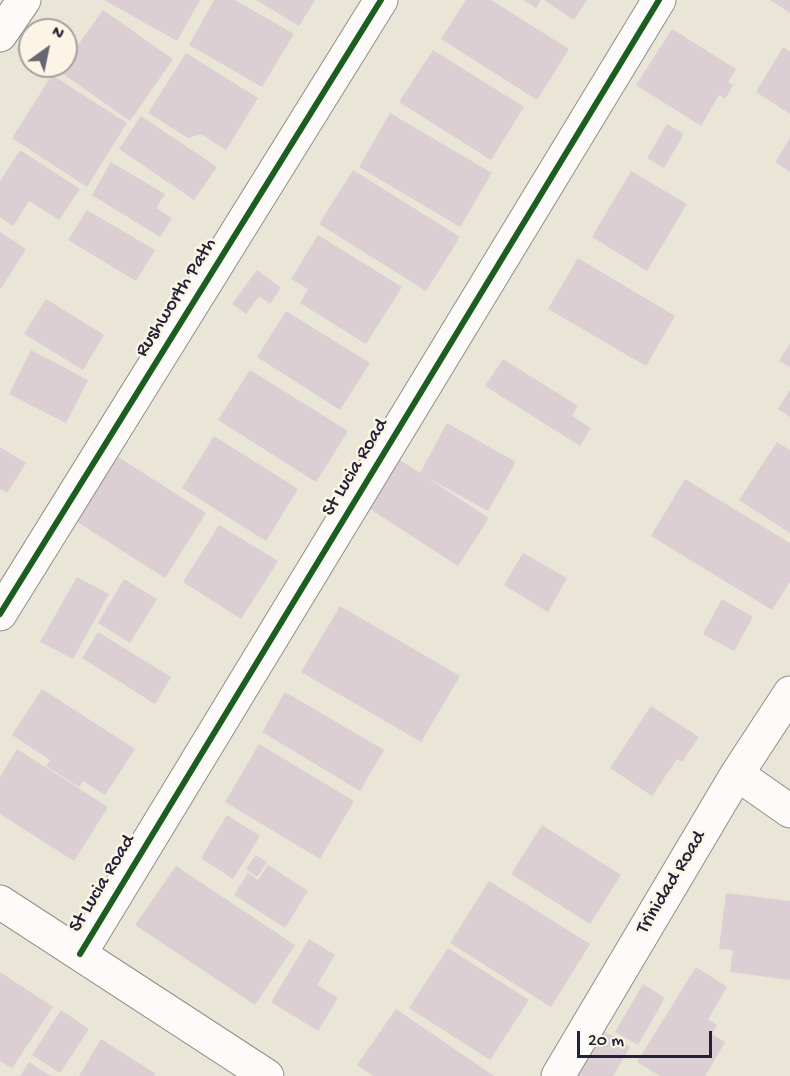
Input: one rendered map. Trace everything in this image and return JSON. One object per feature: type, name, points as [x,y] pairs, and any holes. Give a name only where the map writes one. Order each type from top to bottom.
[{"type":"street","name":"Rushworth Path","points":[[0,614],[381,0]]},
{"type":"street","name":"St Lucia Road","points":[[80,954],[659,0]]},
{"type":"street","name":"Trinidad Road","points":[[558,1076],[737,774],[790,693]]},
{"type":"street","points":[[737,774],[790,811]]},
{"type":"street","points":[[0,902],[267,1076]]},
{"type":"building","points":[[104,0],[200,0],[177,41]]},
{"type":"building","points":[[214,0],[235,0],[294,34],[262,87],[189,45]]},
{"type":"building","points":[[256,0],[315,0],[299,26]]},
{"type":"building","points":[[466,0],[491,0],[569,49],[537,100],[441,39]]},
{"type":"building","points":[[523,0],[541,0],[536,8]]},
{"type":"building","points":[[544,0],[587,0],[574,20]]},
{"type":"building","points":[[770,0],[790,0],[790,13]]},
{"type":"building","points":[[103,10],[173,59],[130,121],[69,78],[78,78],[78,45]]},
{"type":"building","points":[[672,29],[736,69],[728,82],[733,85],[725,99],[719,95],[701,126],[636,85]]},
{"type":"building","points":[[783,47],[790,52],[790,114],[756,92]]},
{"type":"building","points":[[433,50],[524,107],[491,160],[399,102]]},
{"type":"building","points":[[186,53],[258,98],[226,150],[201,134],[188,138],[148,113]]},
{"type":"building","points":[[50,78],[57,78],[127,123],[87,187],[12,138]]},
{"type":"building","points":[[390,113],[492,173],[460,227],[359,167]]},
{"type":"building","points":[[141,116],[217,167],[194,200],[119,149]]},
{"type":"building","points":[[667,124],[684,134],[664,168],[647,158]]},
{"type":"building","points":[[790,138],[790,172],[775,162]]},
{"type":"building","points":[[20,150],[80,189],[59,220],[29,201],[13,226],[0,217],[0,181]]},
{"type":"building","points":[[111,162],[165,194],[156,208],[172,218],[160,237],[92,195]]},
{"type":"building","points":[[353,170],[460,237],[426,291],[319,224]]},
{"type":"building","points":[[631,171],[687,204],[647,271],[592,237]]},
{"type":"building","points":[[87,210],[155,250],[136,281],[68,240]]},
{"type":"building","points":[[0,232],[26,249],[0,290]]},
{"type":"building","points":[[318,235],[402,287],[366,344],[300,303],[308,289],[291,279]]},
{"type":"building","points":[[578,258],[675,316],[646,366],[548,309]]},
{"type":"building","points":[[257,270],[281,288],[270,304],[259,296],[246,314],[232,304]]},
{"type":"building","points":[[46,299],[104,335],[83,370],[24,334]]},
{"type":"building","points":[[286,311],[370,363],[340,410],[257,357]]},
{"type":"building","points":[[790,344],[790,367],[779,361]]},
{"type":"building","points":[[31,350],[88,380],[66,423],[9,394]]},
{"type":"building","points":[[503,359],[578,406],[572,416],[591,428],[580,446],[485,386]]},
{"type":"building","points":[[250,370],[348,431],[316,482],[218,420]]},
{"type":"building","points":[[790,390],[790,417],[778,409]]},
{"type":"building","points":[[447,423],[516,462],[488,511],[426,477],[489,518],[458,566],[367,507],[398,459],[420,473]]},
{"type":"building","points":[[214,436],[298,489],[266,541],[182,488]]},
{"type":"building","points":[[777,442],[790,450],[790,533],[739,500]]},
{"type":"building","points":[[0,447],[26,463],[7,493],[0,489]]},
{"type":"building","points":[[112,453],[206,513],[165,578],[71,518]]},
{"type":"building","points":[[685,479],[790,543],[790,582],[772,610],[651,536]]},
{"type":"building","points":[[219,525],[278,561],[241,619],[183,582]]},
{"type":"building","points":[[523,553],[567,578],[548,612],[504,585]]},
{"type":"building","points":[[77,577],[109,594],[73,659],[40,642]]},
{"type":"building","points":[[124,579],[157,599],[130,643],[98,623]]},
{"type":"building","points":[[722,599],[753,617],[734,651],[703,634]]},
{"type":"building","points":[[340,606],[460,676],[421,742],[301,672]]},
{"type":"building","points":[[98,632],[171,677],[155,704],[82,658]]},
{"type":"building","points":[[42,689],[135,749],[105,795],[83,781],[79,787],[46,766],[50,760],[12,735]]},
{"type":"building","points":[[285,692],[384,750],[360,791],[262,732]]},
{"type":"building","points":[[651,706],[699,737],[682,762],[677,759],[652,796],[610,768]]},
{"type":"building","points":[[259,744],[354,801],[320,859],[225,802]]},
{"type":"building","points":[[17,749],[108,807],[74,861],[0,814],[0,777]]},
{"type":"building","points":[[227,815],[260,836],[233,879],[201,858]]},
{"type":"building","points":[[542,825],[621,875],[590,924],[511,874]]},
{"type":"building","points":[[256,855],[267,862],[257,877],[246,869]]},
{"type":"building","points":[[268,865],[308,891],[285,928],[234,895],[248,873],[258,880]]},
{"type":"building","points":[[176,866],[295,945],[255,1005],[135,925]]},
{"type":"building","points":[[489,881],[590,944],[551,1007],[450,943]]},
{"type":"building","points":[[726,893],[790,901],[790,980],[730,972],[733,950],[719,949]]},
{"type":"building","points":[[309,939],[335,955],[317,985],[338,998],[318,1031],[271,1002]]},
{"type":"building","points":[[448,948],[529,1000],[490,1060],[409,1008]]},
{"type":"building","points":[[696,967],[727,987],[708,1019],[717,1025],[712,1034],[725,1042],[705,1076],[660,1076],[637,1062]]},
{"type":"building","points":[[0,972],[53,1007],[12,1068],[0,1061]]},
{"type":"building","points":[[643,984],[665,998],[638,1045],[615,1032]]},
{"type":"building","points":[[396,1009],[494,1076],[373,1076],[357,1065]]},
{"type":"building","points":[[61,1010],[89,1029],[60,1073],[32,1055]]},
{"type":"building","points":[[604,1031],[630,1047],[613,1076],[578,1076]]},
{"type":"building","points":[[101,1039],[156,1074],[154,1076],[79,1076]]},
{"type":"building","points":[[29,1062],[51,1076],[20,1076]]},
{"type":"cycle path","points":[[0,614],[381,0]]},
{"type":"cycle path","points":[[80,954],[659,0]]}]
